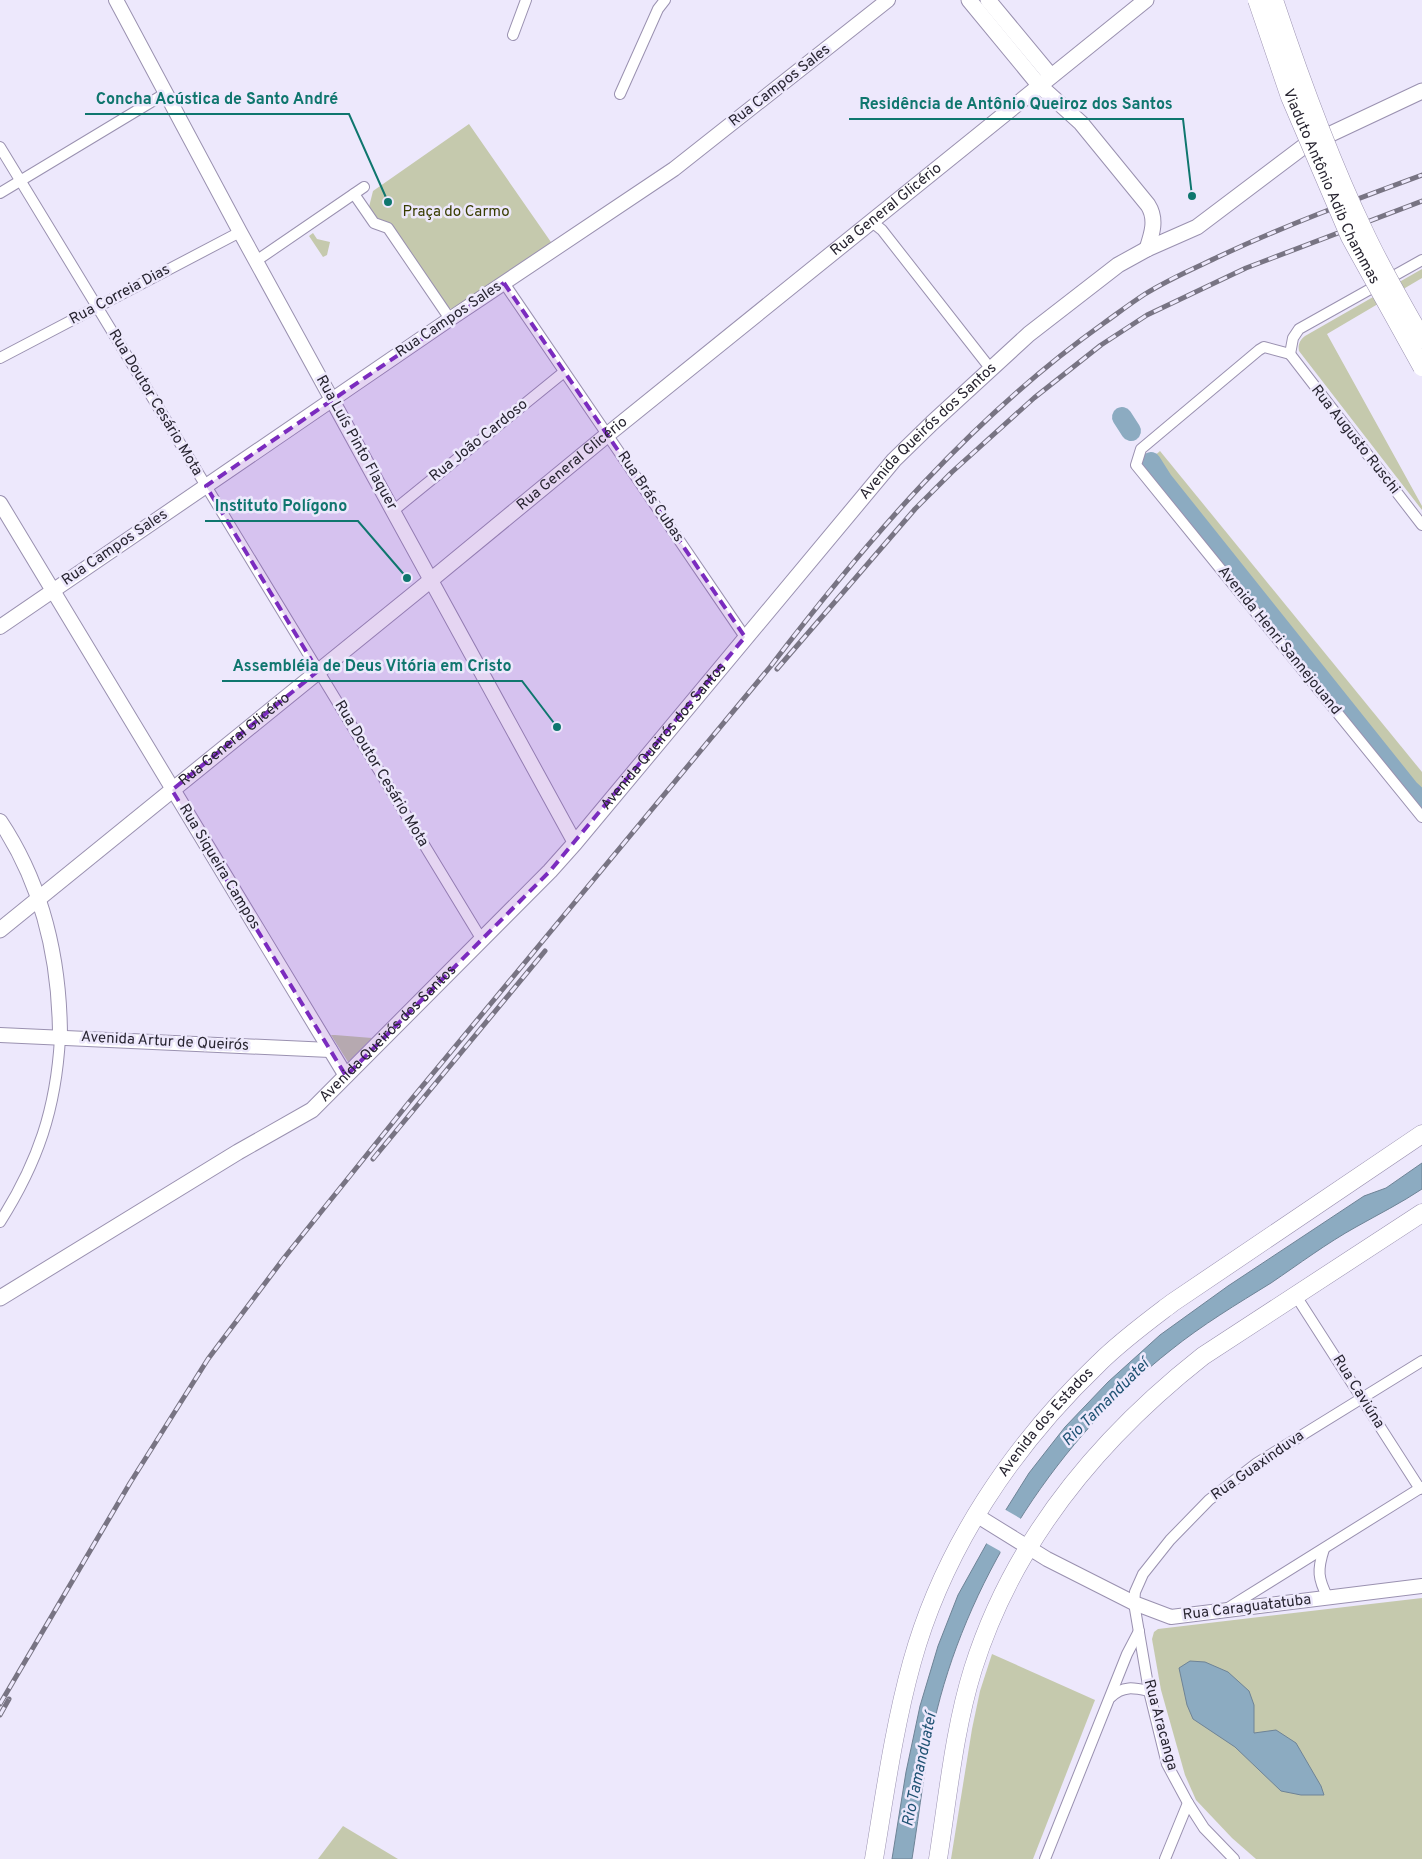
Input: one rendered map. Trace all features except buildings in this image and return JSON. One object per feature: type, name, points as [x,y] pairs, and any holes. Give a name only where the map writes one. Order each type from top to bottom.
[{"type":"highway","name":"Viaduto Antônio Adib Chammas","points":[[1257,0],[1290,97],[1350,237],[1422,367]]},
{"type":"highway","name":"Viaduto Antônio Adib Chammas","points":[[1274,0],[1304,91],[1360,223],[1385,274],[1422,339]]},
{"type":"highway","name":"Avenida dos Estados","points":[[874,1859],[891,1748],[920,1634],[943,1577],[983,1519],[1012,1461],[1038,1426],[1100,1362],[1172,1303],[1422,1134]]},
{"type":"highway","points":[[938,1859],[962,1713],[973,1670],[986,1632],[1022,1543],[1062,1498],[1096,1455],[1139,1410],[1203,1356],[1422,1213]]},
{"type":"main road","points":[[969,0],[1045,80]]},
{"type":"main road","points":[[988,0],[1045,80],[1148,205],[1153,221],[1147,249]]},
{"type":"main road","name":"Rua General Glicério","points":[[0,930],[431,581],[607,435],[1146,0]]},
{"type":"main road","name":"Avenida Queirós dos Santos","points":[[0,1298],[238,1152],[312,1110],[482,940],[575,843],[894,460],[990,368],[1029,334],[1106,273],[1147,249],[1200,225],[1247,187],[1303,147],[1422,91]]},
{"type":"street","name":"Rua Luís Pinto Flaquer","points":[[116,0],[256,262],[575,843]]},
{"type":"street","points":[[513,35],[526,0]]},
{"type":"street","points":[[620,94],[658,9],[665,0]]},
{"type":"street","name":"Rua Campos Sales","points":[[0,627],[450,319],[682,163],[888,0]]},
{"type":"street","points":[[0,193],[166,93]]},
{"type":"street","name":"Rua Doutor Cesário Mota","points":[[0,147],[482,940]]},
{"type":"street","points":[[256,262],[364,187]]},
{"type":"street","points":[[354,194],[374,223],[388,228],[450,319]]},
{"type":"street","points":[[872,222],[879,226],[886,234],[990,368]]},
{"type":"street","name":"Rua Correia Dias","points":[[0,358],[240,232]]},
{"type":"street","points":[[1290,354],[1293,338],[1300,329],[1422,260]]},
{"type":"street","name":"Rua Brás Cubas","points":[[504,283],[746,637]]},
{"type":"street","name":"Avenida Henri Sannejouand","points":[[1290,354],[1264,347],[1259,350],[1141,449],[1136,465],[1422,817]]},
{"type":"street","name":"Rua Augusto Ruschi","points":[[1290,354],[1346,430],[1422,525]]},
{"type":"street","name":"Rua João Cardoso","points":[[393,511],[564,372]]},
{"type":"street","name":"Rua Siqueira Campos","points":[[0,503],[346,1076]]},
{"type":"street","points":[[0,821],[21,858],[39,899],[57,972],[60,1038],[50,1111],[43,1137],[22,1186],[0,1222]]},
{"type":"street","name":"Avenida Artur de Queirós","points":[[0,1036],[330,1050]]},
{"type":"street","name":"Rua Caviúna","points":[[1296,1296],[1421,1488]]},
{"type":"street","name":"Rua Guaxinduva","points":[[1139,1631],[1134,1603],[1138,1583],[1147,1568],[1170,1540],[1209,1500],[1257,1463],[1422,1361]]},
{"type":"street","points":[[1224,1611],[1421,1488]]},
{"type":"street","name":"Rua Caraguatatuba","points":[[983,1519],[1047,1558],[1134,1603],[1171,1617],[1422,1586]]},
{"type":"street","points":[[1324,1549],[1318,1571],[1321,1584],[1328,1598]]},
{"type":"street","points":[[1045,1859],[1139,1631]]},
{"type":"street","name":"Rua Aracanga","points":[[1139,1631],[1150,1691],[1167,1764],[1204,1828],[1234,1859]]},
{"type":"street","points":[[1110,1699],[1122,1689],[1135,1688],[1150,1691]]},
{"type":"street","points":[[1165,1859],[1188,1803]]},
{"type":"highlighted area","points":[[504,283],[745,637],[550,871],[346,1076],[172,790],[318,671],[206,486]]},
{"type":"green space","name":"Praça do Carmo","points":[[469,124],[553,245],[456,310],[448,308],[390,223],[379,221],[369,207],[373,191]]},
{"type":"green space","points":[[313,233],[317,239],[330,242],[327,255],[323,257],[309,236]]},
{"type":"green space","points":[[1422,269],[1422,278],[1327,334],[1422,506],[1422,510],[1299,351],[1299,347],[1300,341],[1305,336]]},
{"type":"green space","points":[[1160,451],[1422,772],[1422,810],[1150,471],[1148,467],[1152,458]]},
{"type":"green space","points":[[331,1035],[335,1035],[372,1038],[348,1062]]},
{"type":"green space","points":[[1422,1598],[1422,1859],[1256,1859],[1232,1838],[1196,1800],[1185,1775],[1161,1690],[1152,1639],[1154,1632],[1158,1629]]},
{"type":"green space","points":[[992,1654],[1095,1700],[1033,1859],[951,1859],[972,1729],[980,1691]]},
{"type":"green space","points":[[343,1826],[398,1859],[318,1859]]},
{"type":"water","name":"Rio Tamanduateí","points":[[1422,1163],[1422,1189],[1334,1240],[1271,1283],[1207,1323],[1171,1350],[1130,1385],[1092,1424],[1057,1466],[1025,1511],[997,1559],[972,1608],[952,1659],[937,1710],[926,1765],[912,1859],[892,1859],[906,1772],[920,1706],[938,1646],[958,1595],[1002,1516],[1029,1473],[1065,1427],[1108,1382],[1160,1335],[1228,1286],[1364,1196],[1386,1188]]},
{"type":"water","points":[[1190,1661],[1205,1662],[1228,1672],[1249,1691],[1254,1705],[1254,1733],[1276,1730],[1296,1743],[1321,1786],[1324,1795],[1301,1795],[1281,1791],[1235,1747],[1193,1719],[1187,1705],[1179,1668]]},
{"type":"pier","points":[[1004,1509],[1023,1520],[1002,1556],[1000,1551],[984,1542]]},
{"type":"waterway","points":[[1122,417],[1131,431]]},
{"type":"waterway","points":[[1151,462],[1163,481],[1409,789],[1422,801]]},
{"type":"railway","points":[[0,1704],[130,1483],[208,1359],[284,1258],[410,1101],[770,667],[845,572],[924,482],[1010,398],[1104,323],[1145,294],[1163,283],[1270,234],[1422,175]]},
{"type":"railway","points":[[777,669],[915,509],[952,472],[1034,398],[1101,345],[1147,315],[1246,268],[1422,201]]},
{"type":"railway","points":[[373,1159],[545,951]]},
{"type":"railway","points":[[0,1715],[9,1699]]},
{"type":"place","name":"Residência de Antônio Queiroz dos Santos","points":[[1192,196]]},
{"type":"place","name":"Concha Acústica de Santo André","points":[[388,202]]},
{"type":"place","name":"Instituto Polígono","points":[[407,578]]},
{"type":"place","name":"Assembléia de Deus Vitória em Cristo","points":[[557,727]]}]
